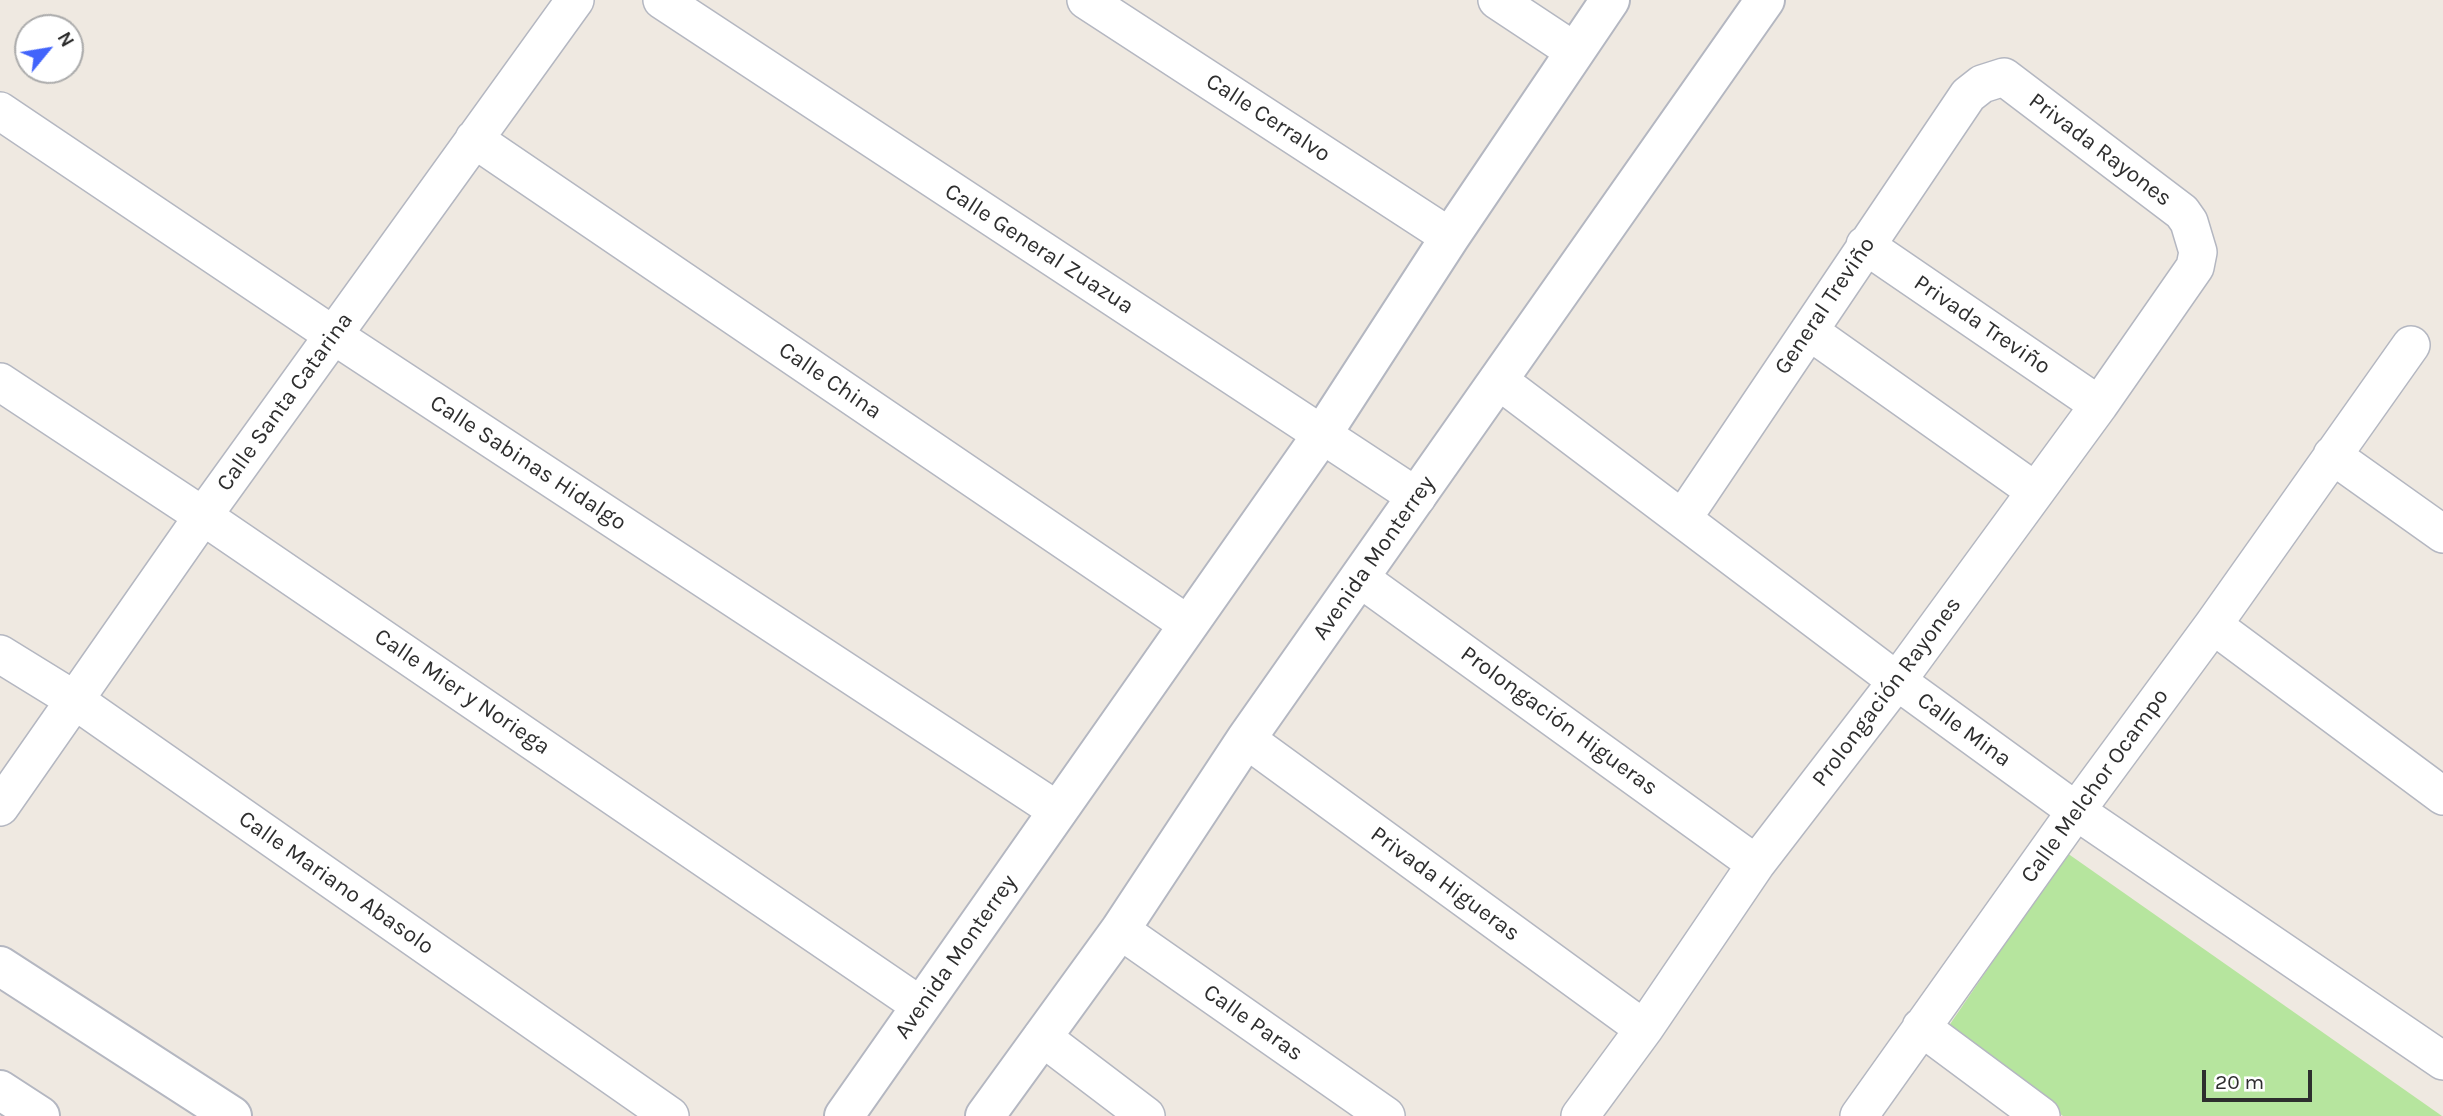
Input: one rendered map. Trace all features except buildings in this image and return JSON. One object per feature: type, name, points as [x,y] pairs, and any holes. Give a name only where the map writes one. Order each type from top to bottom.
[{"type":"street","name":"Calle Santa Catarina","points":[[0,807],[203,516],[575,0]]},
{"type":"street","name":"Calle General Zuazua","points":[[662,0],[1417,497]]},
{"type":"street","name":"Calle Cerralvo","points":[[1086,0],[1450,237]]},
{"type":"street","points":[[1497,0],[1574,51]]},
{"type":"street","name":"Avenida Monterrey","points":[[844,1116],[1186,623],[1321,436],[1450,237],[1610,0]]},
{"type":"street","name":"Avenida Monterrey","points":[[985,1116],[1120,930],[1246,740],[1765,0]]},
{"type":"street","name":"Privada Rayones","points":[[1968,95],[1982,84],[2004,77],[2182,212],[2195,233],[2198,252],[2195,267]]},
{"type":"street","name":"General Treviño","points":[[1683,518],[1968,95]]},
{"type":"street","name":"Calle Sabinas Hidalgo","points":[[0,111],[333,335],[1058,811]]},
{"type":"street","name":"Calle China","points":[[474,139],[1186,623]]},
{"type":"street","name":"Privada Treviño","points":[[1865,246],[2099,405]]},
{"type":"street","name":"Prolongación Rayones","points":[[1580,1116],[1644,1029],[1756,864],[1897,681],[2099,405],[2195,267]]},
{"type":"street","points":[[1809,331],[2035,491]]},
{"type":"street","name":"Calle Melchor Ocampo","points":[[1859,1116],[2411,345]]},
{"type":"street","name":"Calle Mina","points":[[1499,380],[1897,681],[2076,811],[2443,1061]]},
{"type":"street","name":"Calle Mier y Noriega","points":[[0,382],[203,516],[921,1006]]},
{"type":"street","points":[[2332,455],[2443,534]]},
{"type":"street","name":"Prolongación Higueras","points":[[1361,579],[1756,864]]},
{"type":"street","points":[[2213,625],[2443,796]]},
{"type":"street","name":"Calle Mariano Abasolo","points":[[0,654],[73,699],[670,1116]]},
{"type":"street","name":"Privada Higueras","points":[[1246,740],[1644,1029]]},
{"type":"street","name":"Calle Paras","points":[[1120,930],[1386,1116]]},
{"type":"street","points":[[0,966],[232,1116]]},
{"type":"street","points":[[1921,1027],[2041,1116]]},
{"type":"street","points":[[1042,1037],[1146,1116]]},
{"type":"street","points":[[0,1090],[40,1116]]},
{"type":"green space","points":[[2067,853],[2442,1116],[2063,1116],[1946,1030]]}]
